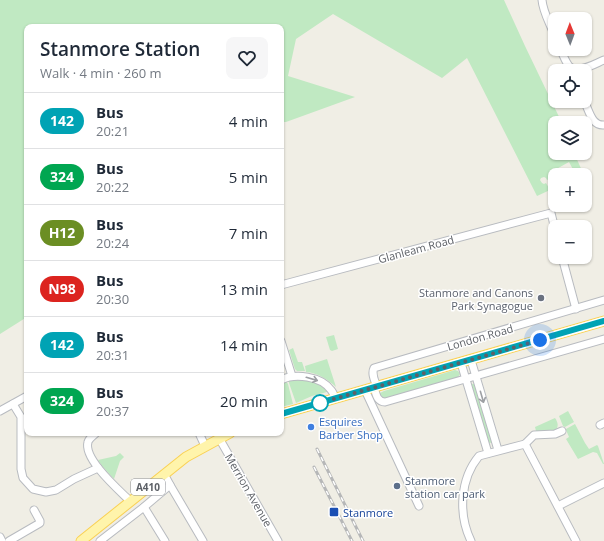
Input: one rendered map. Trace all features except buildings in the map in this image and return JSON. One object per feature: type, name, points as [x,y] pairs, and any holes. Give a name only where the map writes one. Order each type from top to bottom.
[{"type":"main road","name":"London Road","points":[[284,413],[604,321]]},
{"type":"main road","name":"A410","points":[[84,540],[186,456],[223,436]]},
{"type":"street","points":[[542,0],[548,19]]},
{"type":"street","points":[[564,56],[569,66],[577,70],[604,60]]},
{"type":"street","points":[[587,108],[594,122],[599,125],[604,124]]},
{"type":"street","name":"Glanleam Road","points":[[284,284],[551,213],[553,220]]},
{"type":"street","points":[[564,264],[576,309]]},
{"type":"street","name":"London Road","points":[[372,388],[374,368],[604,300]]},
{"type":"street","points":[[372,388],[379,400],[385,402],[604,338]]},
{"type":"street","points":[[284,351],[292,376]]},
{"type":"street","points":[[471,360],[498,450]]},
{"type":"street","points":[[461,363],[488,453]]},
{"type":"street","points":[[284,378],[292,376],[306,377],[318,381],[330,389],[335,398]]},
{"type":"street","points":[[372,388],[419,506]]},
{"type":"street","points":[[0,411],[24,398]]},
{"type":"street","points":[[14,404],[21,417],[21,469],[23,478],[33,489],[46,492],[56,490],[74,479],[98,468]]},
{"type":"street","points":[[470,541],[466,529],[463,510],[463,497],[465,483],[470,469],[479,456],[525,444],[534,435],[555,434],[562,431]]},
{"type":"street","points":[[92,436],[89,439],[88,450],[98,468],[130,501]]},
{"type":"street","points":[[200,436],[205,446]]},
{"type":"street","name":"Merrion Avenue","points":[[219,438],[278,541]]},
{"type":"street","points":[[525,444],[576,541]]},
{"type":"street","points":[[164,474],[203,541]]},
{"type":"street","points":[[558,506],[604,483]]},
{"type":"street","points":[[100,541],[144,507],[170,484]]},
{"type":"street","points":[[144,507],[165,541]]},
{"type":"street","points":[[9,541],[40,523],[34,510]]},
{"type":"street","points":[[0,537],[2,541]]},
{"type":"green space","points":[[0,0],[504,0],[548,94],[548,108],[555,108],[559,116],[548,116],[548,160],[577,160],[581,168],[572,168],[569,162],[558,168],[548,168],[548,180],[544,177],[540,180],[544,184],[546,183],[548,191],[537,196],[467,58],[442,78],[333,14],[296,39],[288,76],[355,97],[286,122],[284,122],[284,24],[24,24],[24,319],[0,334]]},
{"type":"green space","points":[[334,335],[338,349],[332,351],[330,350],[326,337]]},
{"type":"green space","points":[[293,348],[298,362],[302,362],[305,371],[297,371],[295,369],[289,350]]},
{"type":"green space","points":[[327,359],[336,387],[322,377],[306,372],[305,366]]},
{"type":"green space","points":[[455,370],[460,374],[457,379],[386,399],[382,398],[380,395],[380,393],[384,391]]},
{"type":"green space","points":[[300,379],[315,383],[328,391],[296,403],[289,380]]},
{"type":"green space","points":[[286,381],[288,384],[293,404],[284,406],[284,382]]},
{"type":"green space","points":[[475,383],[492,442],[488,444],[470,385]]},
{"type":"green space","points":[[568,411],[574,422],[565,427],[563,426],[559,416]]},
{"type":"green space","points":[[555,418],[558,424],[555,431],[536,431],[535,427]]},
{"type":"green space","points":[[575,424],[589,449],[597,445],[598,446],[604,464],[597,453],[593,452],[578,459],[566,439],[569,437],[566,429]]},
{"type":"green space","points":[[120,453],[124,457],[120,461],[114,479],[98,460],[116,456]]},
{"type":"railway","points":[[317,449],[363,541]]},
{"type":"railway","points":[[314,467],[352,541]]},
{"type":"bus line","name":"142","points":[[284,413],[604,321]]},
{"type":"place","name":"Stanmore and Canons Park Synagogue","points":[[541,298]]},
{"type":"place","name":"Esquires Barber Shop","points":[[311,427]]},
{"type":"place","name":"Stanmore station car park","points":[[397,486]]},
{"type":"place","name":"Stanmore","points":[[334,512]]},
{"type":"route","points":[[320,403],[540,340]]}]
